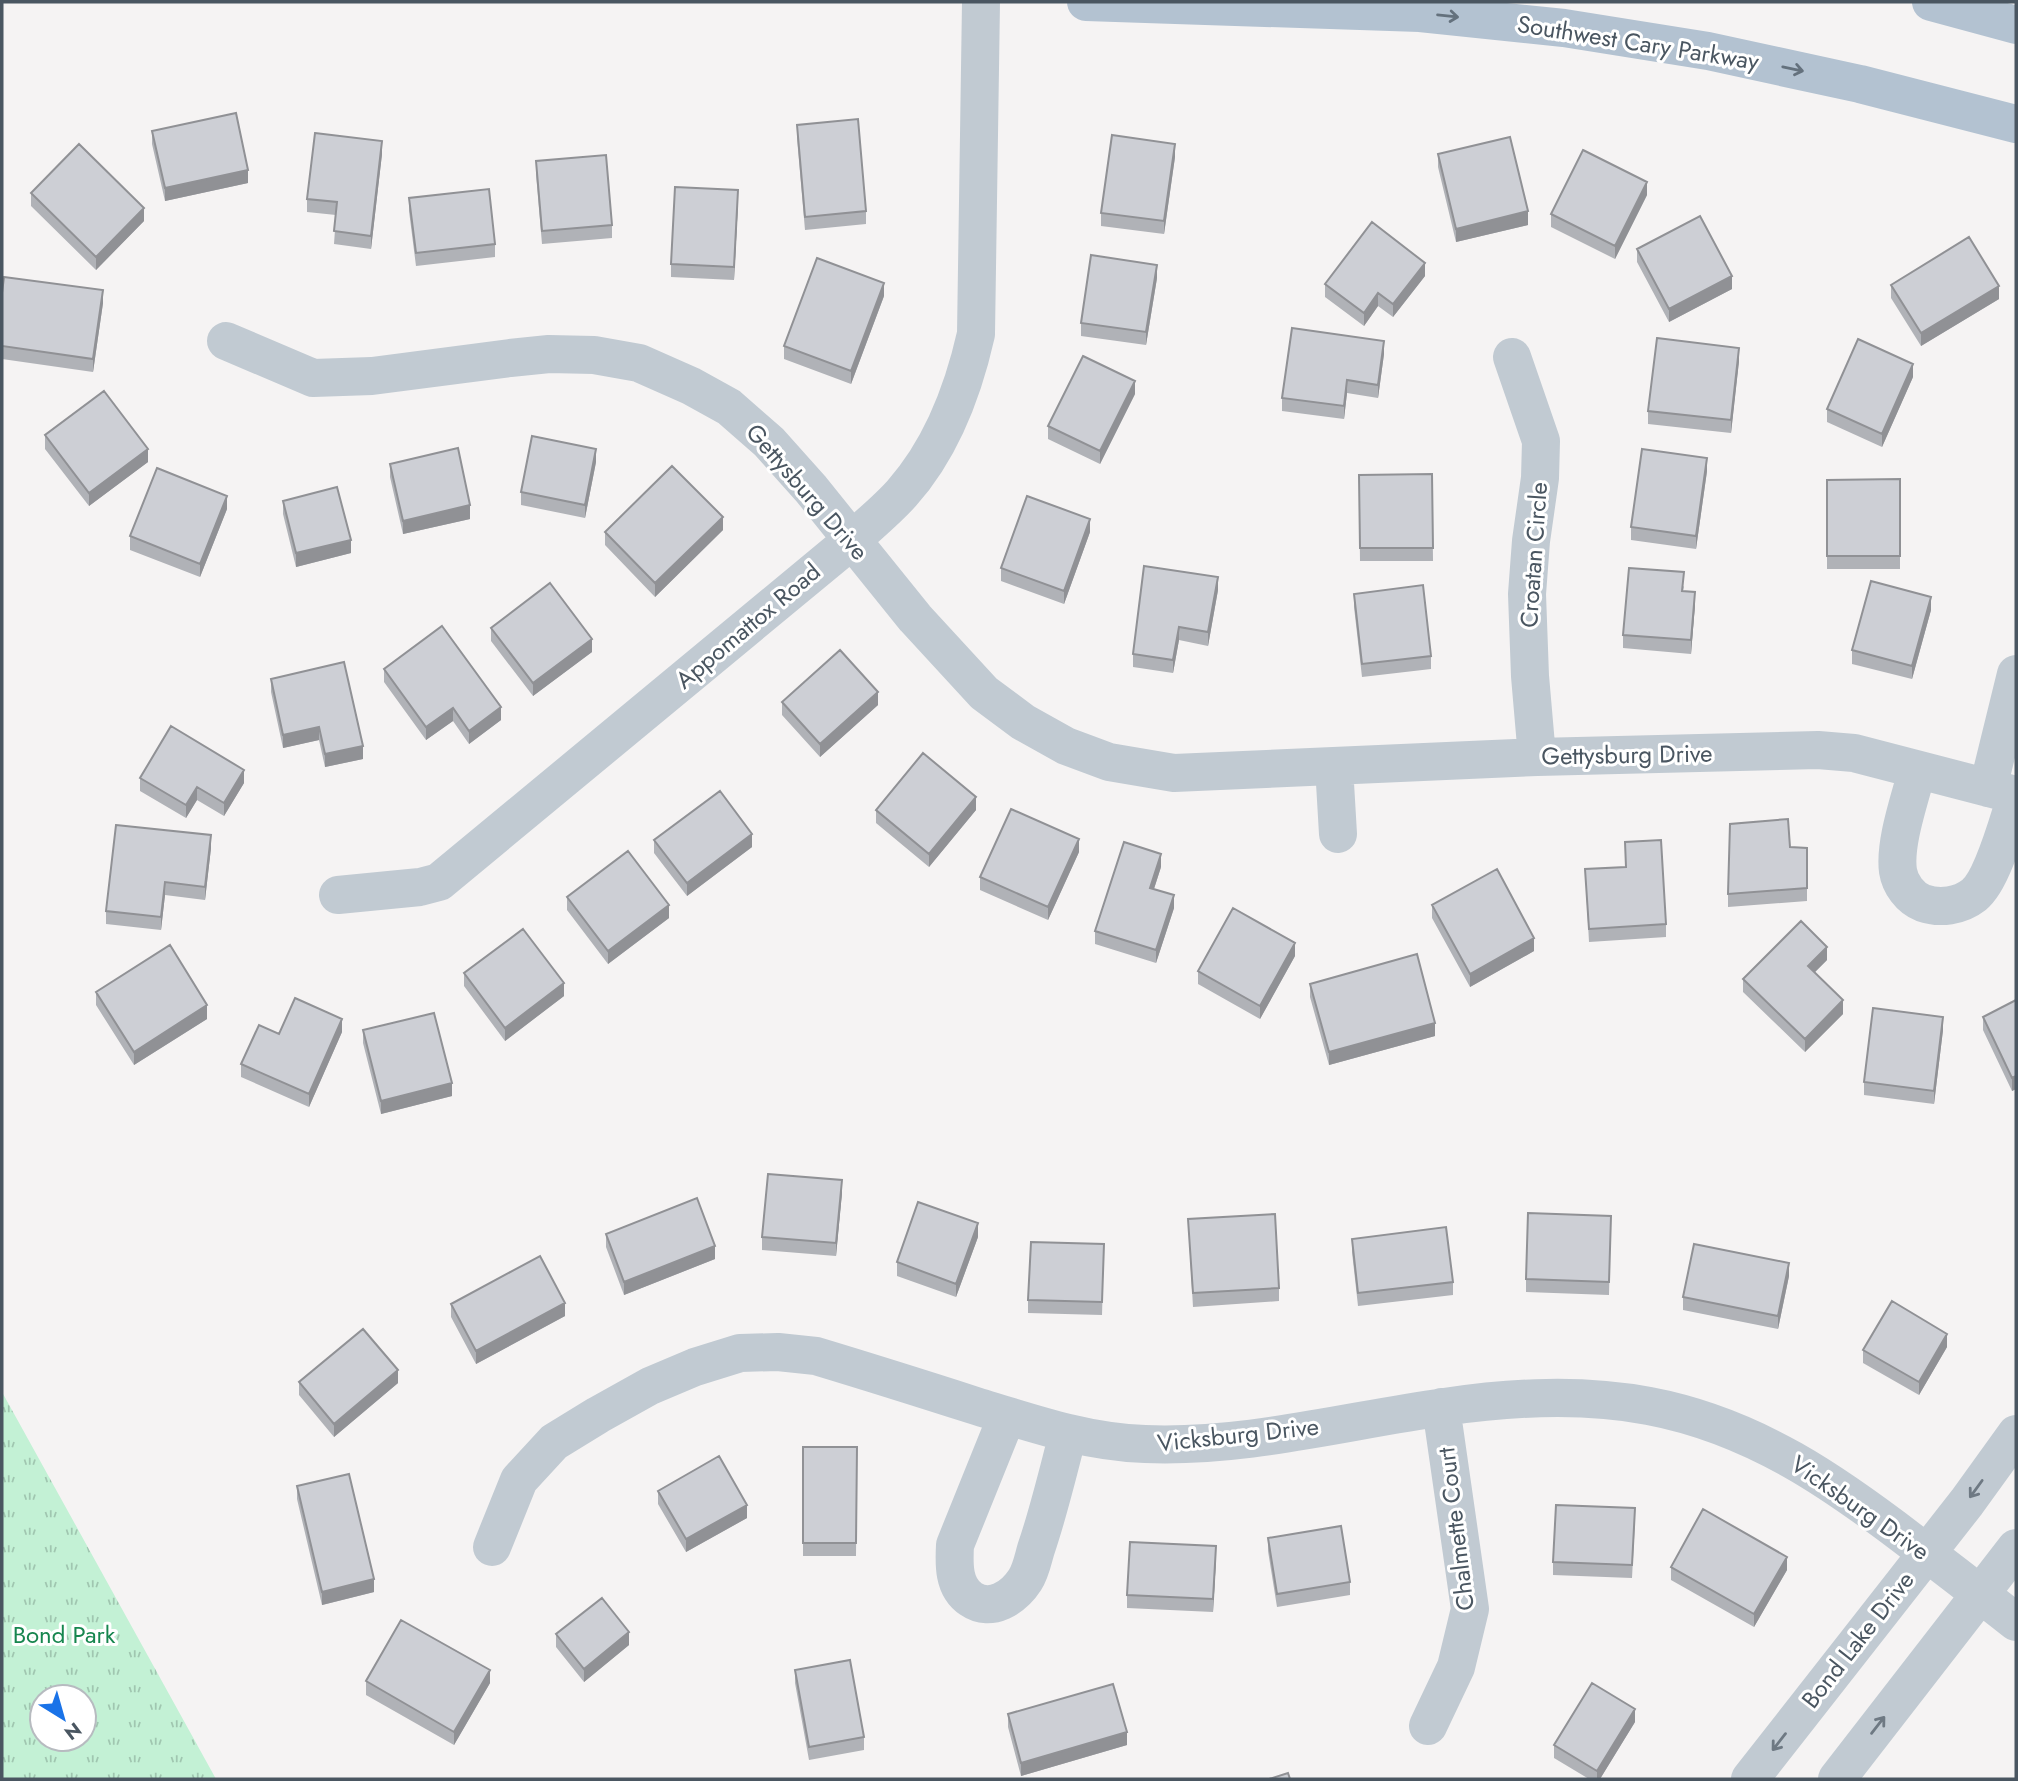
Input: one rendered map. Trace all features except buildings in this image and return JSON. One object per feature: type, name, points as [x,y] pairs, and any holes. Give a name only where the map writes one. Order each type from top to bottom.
[{"type":"main road","name":"Southwest Cary Parkway","points":[[1086,2],[1420,13],[1564,28],[1708,51],[1860,84],[2016,124]]},
{"type":"main road","points":[[1931,2],[2016,26]]},
{"type":"street","name":"Appomattox Road","points":[[338,895],[420,887],[439,882],[851,541],[902,494],[932,454],[955,408],[967,373],[975,334],[981,2]]},
{"type":"street","name":"Gettysburg Drive","points":[[226,341],[313,378],[372,376],[549,354],[594,355],[639,363],[691,386],[729,407],[769,442],[951,659],[984,693],[1023,722],[1066,746],[1109,762],[1174,773],[1537,757],[1818,750],[1854,753],[2007,793]]},
{"type":"street","name":"Croatan Circle","points":[[1512,357],[1541,442],[1540,478],[1527,594],[1537,757]]},
{"type":"street","points":[[1917,771],[1898,851],[1898,871],[1902,884],[1922,902],[1941,907],[1961,903],[1976,894],[1996,856],[2007,793],[2016,674]]},
{"type":"street","points":[[1334,766],[1338,834]]},
{"type":"street","name":"Vicksburg Drive","points":[[492,1547],[519,1480],[554,1442],[650,1385],[740,1353],[778,1352],[816,1356],[1068,1434],[1143,1444],[1211,1443],[1495,1400],[1590,1398],[1649,1406],[1708,1422],[1750,1438],[1795,1460],[1857,1500],[2016,1622]]},
{"type":"street","name":"Chalmette Court","points":[[1427,1726],[1456,1667],[1469,1609],[1441,1407]]},
{"type":"street","points":[[1007,1416],[955,1545],[954,1567],[958,1584],[970,1599],[983,1605],[1003,1602],[1017,1591],[1027,1577],[1046,1520],[1068,1434]]},
{"type":"street","name":"Bond Lake Drive","points":[[1750,1779],[1967,1502],[2016,1434]]},
{"type":"street","points":[[1837,1779],[2016,1548]]},
{"type":"green space","name":"Bond Park","points":[[2,1392],[216,1779],[2,1779]]}]
